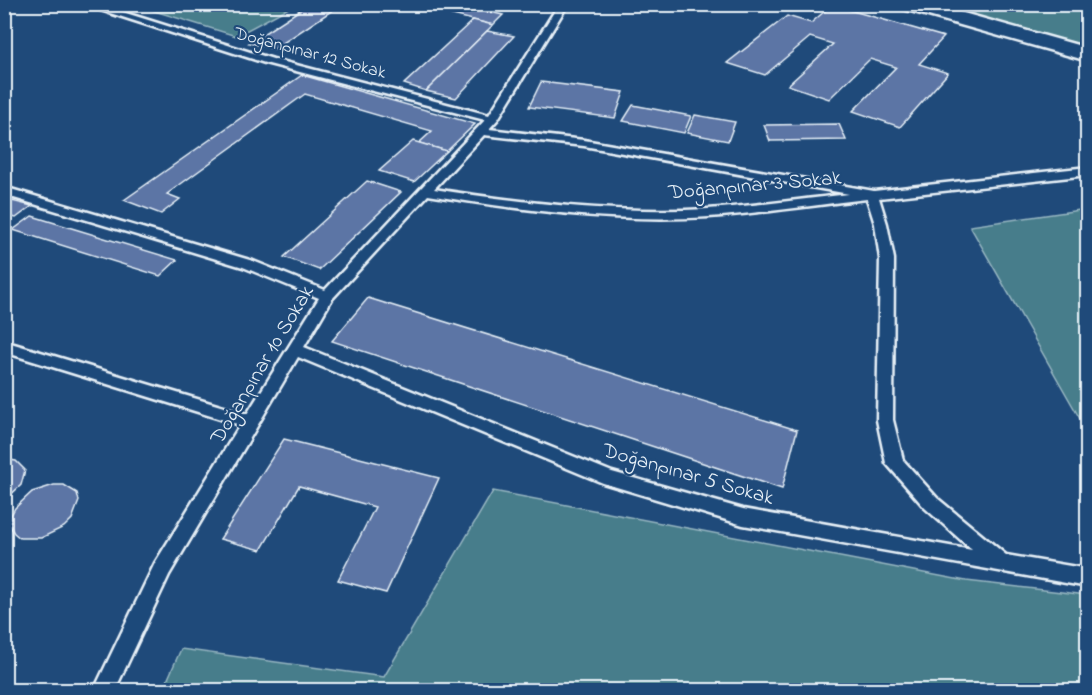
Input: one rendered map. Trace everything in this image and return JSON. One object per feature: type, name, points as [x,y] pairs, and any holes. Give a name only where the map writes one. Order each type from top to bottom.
[{"type":"street","points":[[907,4],[1088,55]]},
{"type":"lane","name":"Doğanpınar 12 Sokak","points":[[86,4],[487,125],[872,194]]},
{"type":"lane","name":"Doğanpınar 10 Sokak","points":[[104,690],[162,569],[327,296],[487,125],[564,4]]},
{"type":"lane","name":"Doğanpınar 3 Sokak","points":[[426,190],[527,205],[669,215],[709,213],[1088,171]]},
{"type":"lane","points":[[4,191],[217,254],[327,296]]},
{"type":"lane","points":[[872,194],[881,224],[887,259],[885,420],[895,463],[931,504],[1002,564]]},
{"type":"lane","points":[[4,346],[252,422]]},
{"type":"lane","name":"Doğanpınar 5 Sokak","points":[[295,350],[609,478],[743,517],[1088,578]]},
{"type":"green space","points":[[135,5],[294,5],[236,36]]},
{"type":"green space","points":[[932,5],[1087,5],[1087,48]]},
{"type":"green space","points":[[1088,209],[1087,431],[970,226]]},
{"type":"green space","points":[[493,491],[966,581],[1087,595],[1087,690],[163,690],[181,649],[384,677]]},
{"type":"building","points":[[309,4],[342,4],[274,49],[249,43]]},
{"type":"building","points":[[408,4],[455,4],[503,15],[493,25]]},
{"type":"building","points":[[832,5],[944,37],[919,64],[948,73],[900,127],[853,111],[896,67],[870,59],[829,99],[788,85],[833,44],[810,37],[765,75],[727,63],[787,16],[811,23]]},
{"type":"building","points":[[473,20],[493,25],[426,91],[404,84]]},
{"type":"building","points":[[487,31],[514,36],[456,98],[426,91]]},
{"type":"building","points":[[302,75],[475,124],[447,151],[419,143],[432,131],[305,94],[167,194],[180,199],[161,214],[124,200]]},
{"type":"building","points":[[541,82],[624,92],[615,118],[529,107]]},
{"type":"building","points":[[633,105],[691,116],[684,133],[623,121]]},
{"type":"building","points":[[695,115],[735,122],[728,141],[687,133]]},
{"type":"building","points":[[839,124],[846,140],[770,141],[764,125]]},
{"type":"building","points":[[413,141],[447,151],[414,182],[379,171]]},
{"type":"building","points":[[367,181],[401,192],[319,270],[284,257]]},
{"type":"building","points":[[4,199],[32,206],[16,218],[4,215]]},
{"type":"building","points":[[32,216],[177,260],[160,276],[13,230]]},
{"type":"building","points":[[368,298],[797,430],[782,489],[332,341]]},
{"type":"building","points":[[284,439],[439,478],[386,593],[338,580],[375,507],[299,486],[261,550],[220,539]]},
{"type":"building","points":[[4,459],[16,461],[25,470],[21,485],[4,501]]},
{"type":"building","points":[[54,485],[64,485],[77,493],[79,501],[72,519],[64,527],[41,538],[20,538],[10,526],[10,517],[15,508],[32,492]]}]
